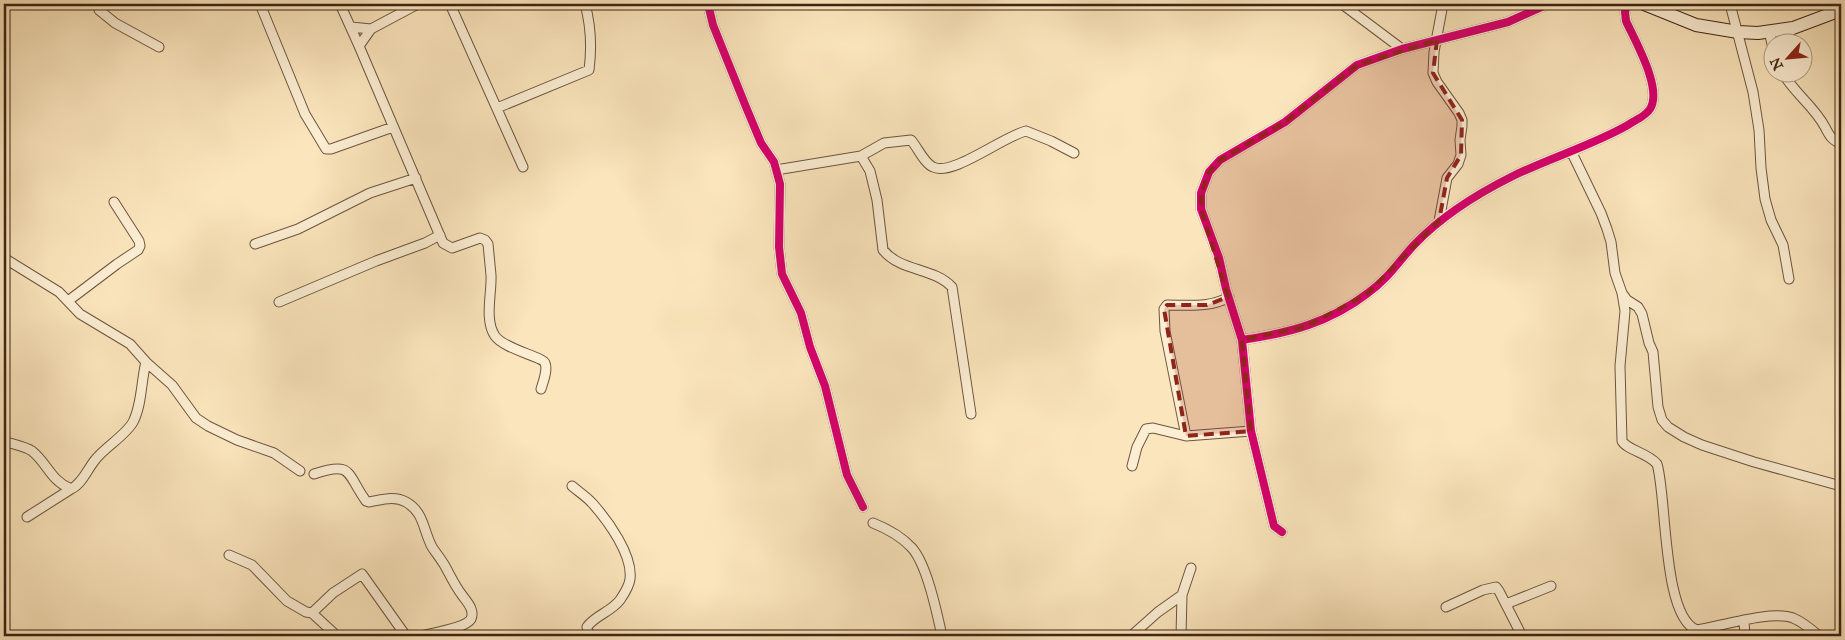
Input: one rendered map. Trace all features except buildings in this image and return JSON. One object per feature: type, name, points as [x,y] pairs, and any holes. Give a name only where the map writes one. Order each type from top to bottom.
[{"type":"street","points":[[100,4],[99,10],[115,23],[159,47]]},
{"type":"street","points":[[260,4],[305,114],[326,149],[331,149],[394,127]]},
{"type":"street","points":[[340,4],[443,243],[452,248],[480,238],[488,244],[491,276],[490,309],[492,330],[502,344],[527,355],[542,359],[545,362],[546,368],[541,390]]},
{"type":"street","points":[[359,46],[371,29],[418,4]]},
{"type":"street","points":[[450,4],[523,167]]},
{"type":"street","points":[[497,108],[589,70],[591,50],[590,23],[585,4]]},
{"type":"street","points":[[708,4],[713,25],[761,143],[774,162],[780,184],[778,247],[782,274],[801,314],[810,347],[825,386],[846,475],[863,507]]},
{"type":"street","points":[[1342,4],[1402,49]]},
{"type":"street","points":[[1439,221],[1447,178],[1458,164],[1461,155],[1462,120],[1433,73],[1432,63],[1443,4]]},
{"type":"street","points":[[1282,532],[1274,526],[1251,431],[1242,340],[1228,296],[1219,258],[1201,209],[1201,193],[1209,172],[1220,160],[1285,122],[1357,65],[1402,49],[1508,22],[1548,4]]},
{"type":"street","points":[[1242,340],[1280,334],[1305,327],[1331,316],[1367,294],[1390,275],[1415,244],[1439,221],[1510,177],[1617,131],[1644,115],[1650,109],[1654,94],[1653,86],[1626,21],[1624,12],[1627,4]]},
{"type":"street","points":[[1644,4],[1696,25],[1738,32],[1792,28],[1841,10]]},
{"type":"street","points":[[1730,4],[1753,92],[1758,120],[1765,199],[1771,220],[1785,253],[1789,279]]},
{"type":"street","points":[[351,27],[371,29]]},
{"type":"street","points":[[1790,82],[1820,117],[1831,137],[1841,143]]},
{"type":"street","points":[[776,170],[861,156],[884,143],[910,140],[928,163],[932,167],[939,169],[965,161],[1006,138],[1026,131],[1074,153]]},
{"type":"street","points":[[1571,152],[1607,229],[1611,242],[1615,273],[1622,293],[1625,311],[1625,329],[1620,366],[1622,441],[1624,446],[1645,454],[1657,464],[1665,518],[1670,579],[1688,624],[1697,630],[1764,616],[1787,617],[1806,625],[1819,636]]},
{"type":"street","points":[[861,156],[870,171],[877,200],[883,250],[902,264],[944,279],[952,287],[971,414]]},
{"type":"street","points":[[255,244],[298,229],[370,193],[416,178]]},
{"type":"street","points":[[68,301],[138,250],[140,246],[140,242],[114,202]]},
{"type":"street","points":[[280,302],[376,261],[425,243],[440,235]]},
{"type":"street","points":[[4,258],[59,292],[80,314],[130,344],[146,362],[172,385],[196,418],[237,440],[274,453],[300,471]]},
{"type":"street","points":[[1622,293],[1627,300],[1638,307],[1642,314],[1653,352],[1659,415],[1668,427],[1684,437],[1754,462],[1841,486]]},
{"type":"street","points":[[1186,436],[1165,331],[1164,309],[1168,305],[1207,305],[1219,302],[1228,296]]},
{"type":"street","points":[[27,517],[78,486],[95,459],[132,423],[138,408],[146,362]]},
{"type":"street","points":[[1132,466],[1137,447],[1146,429],[1153,428],[1186,436],[1251,431]]},
{"type":"street","points":[[10,443],[34,452],[57,481],[71,489]]},
{"type":"street","points":[[314,474],[334,468],[341,468],[351,477],[366,501],[399,499],[407,502],[419,513],[432,547],[460,593],[469,604],[472,613],[472,618],[460,626],[421,636]]},
{"type":"street","points":[[572,486],[592,503],[610,526],[630,568],[629,585],[620,600],[589,624],[587,627],[589,636]]},
{"type":"street","points":[[873,523],[892,531],[913,549],[921,564],[936,610],[942,636]]},
{"type":"street","points":[[230,555],[252,566],[287,601],[306,612],[312,613],[337,636]]},
{"type":"street","points":[[1182,636],[1182,595],[1191,568]]},
{"type":"street","points":[[312,613],[329,596],[362,574],[406,636]]},
{"type":"street","points":[[1446,607],[1493,586],[1499,591],[1522,636]]},
{"type":"street","points":[[1506,604],[1551,586]]},
{"type":"street","points":[[1131,636],[1158,612],[1182,595]]},
{"type":"street","points":[[1744,621],[1745,636]]},
{"type":"highlighted area","points":[[1437,40],[1433,73],[1462,120],[1461,155],[1447,178],[1439,221],[1367,294],[1305,327],[1242,340],[1251,431],[1186,436],[1164,309],[1167,305],[1207,305],[1228,297],[1201,209],[1201,193],[1209,172],[1220,160],[1285,122],[1357,65]]},
{"type":"cycle path","points":[[708,4],[713,25],[761,143],[774,162],[780,184],[779,247],[782,274],[801,313],[810,347],[825,386],[847,475],[863,507]]},
{"type":"cycle path","points":[[1282,532],[1274,526],[1251,431],[1242,340],[1226,289],[1219,258],[1201,209],[1201,193],[1209,172],[1220,160],[1285,122],[1357,65],[1402,49],[1508,22],[1548,4]]},
{"type":"cycle path","points":[[1242,340],[1292,330],[1338,312],[1388,276],[1425,234],[1448,215],[1498,184],[1525,170],[1585,146],[1628,125],[1645,114],[1650,109],[1653,100],[1653,90],[1641,52],[1626,21],[1625,12],[1627,4]]}]
